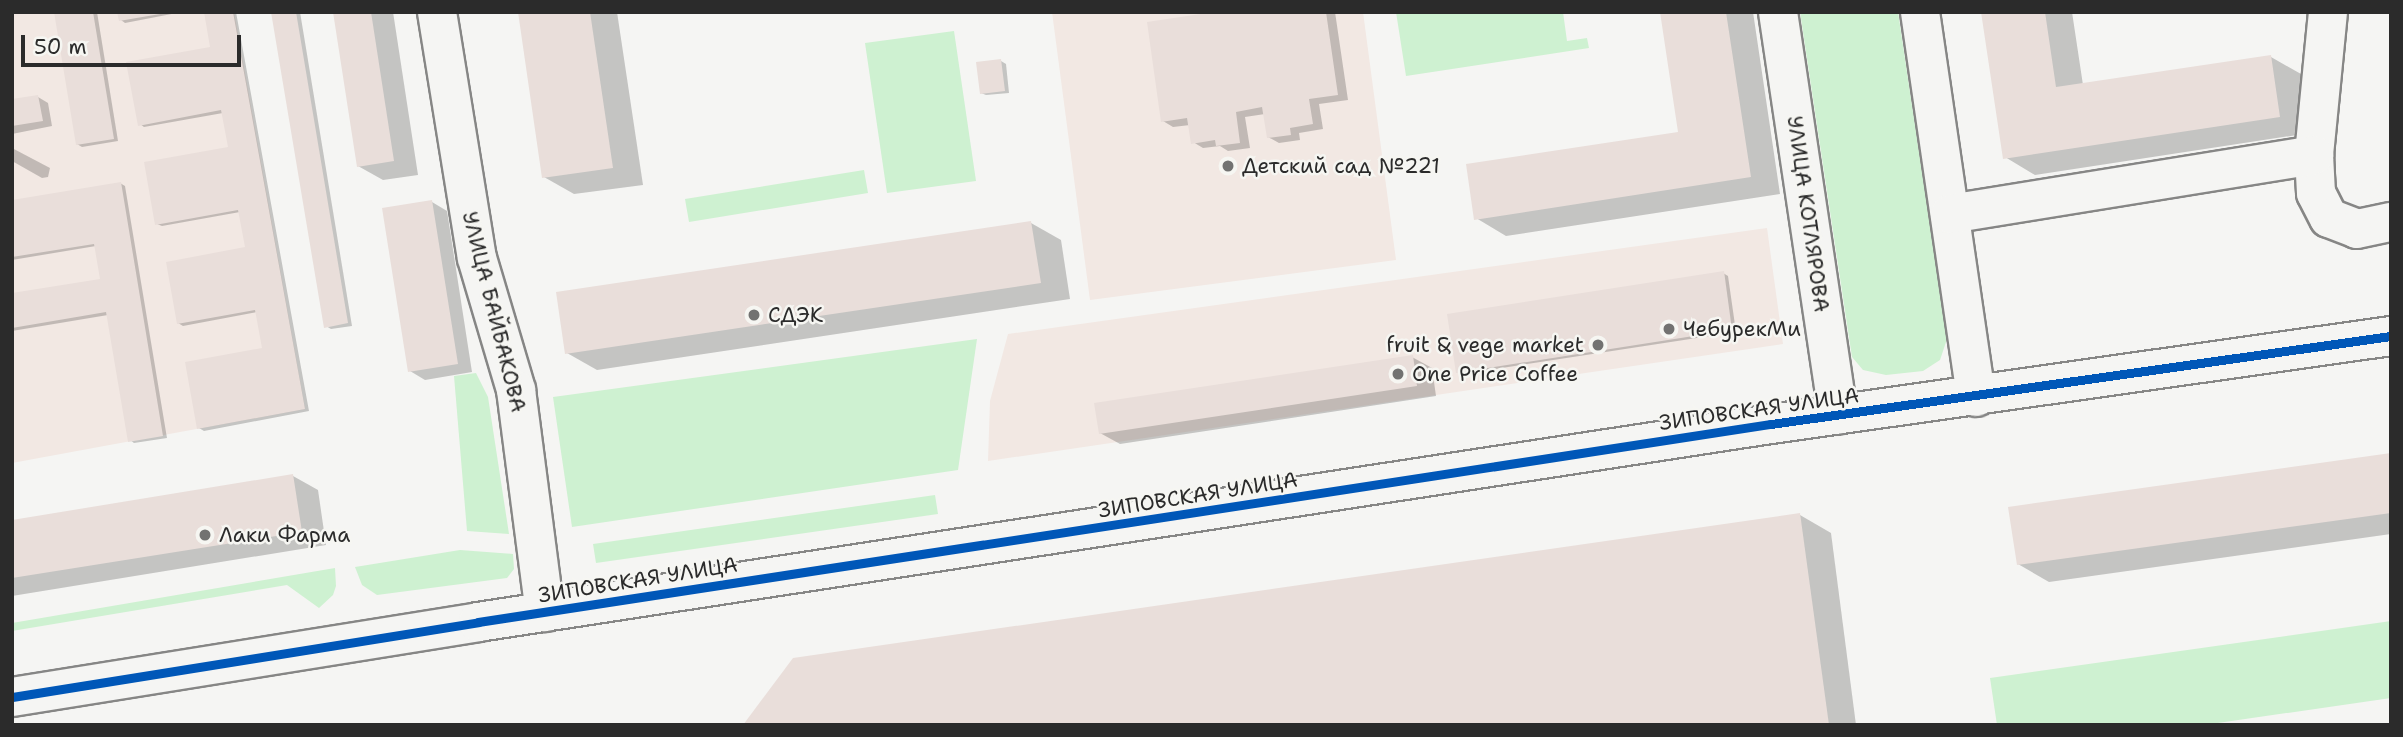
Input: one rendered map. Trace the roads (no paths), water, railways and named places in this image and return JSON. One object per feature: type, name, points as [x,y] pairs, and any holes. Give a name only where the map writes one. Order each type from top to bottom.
[{"type":"street","name":"УЛИЦА БАЙБАКОВА","points":[[437,12],[477,258],[516,390],[545,611]]},
{"type":"street","name":"УЛИЦА КОТЛЯРОВА","points":[[1778,12],[1838,415]]},
{"type":"street","points":[[1920,12],[1976,397]]},
{"type":"street","points":[[2328,12],[2314,155],[2316,192],[2329,219],[2357,229],[2391,222]]},
{"type":"street","points":[[1950,214],[2314,155]]},
{"type":"street","name":"ЗИПОВСКАЯ УЛИЦА","points":[[12,697],[545,611],[1838,415],[2391,336]]},
{"type":"place","name":"Детский сад №221","points":[[1228,166]]},
{"type":"place","name":"СДЭК","points":[[754,315]]},
{"type":"place","name":"ЧебурекМи","points":[[1669,329]]},
{"type":"place","name":"fruit & vege market","points":[[1598,345]]},
{"type":"place","name":"One Price Coffee","points":[[1398,374]]},
{"type":"place","name":"Лаки Фарма","points":[[205,535]]}]
